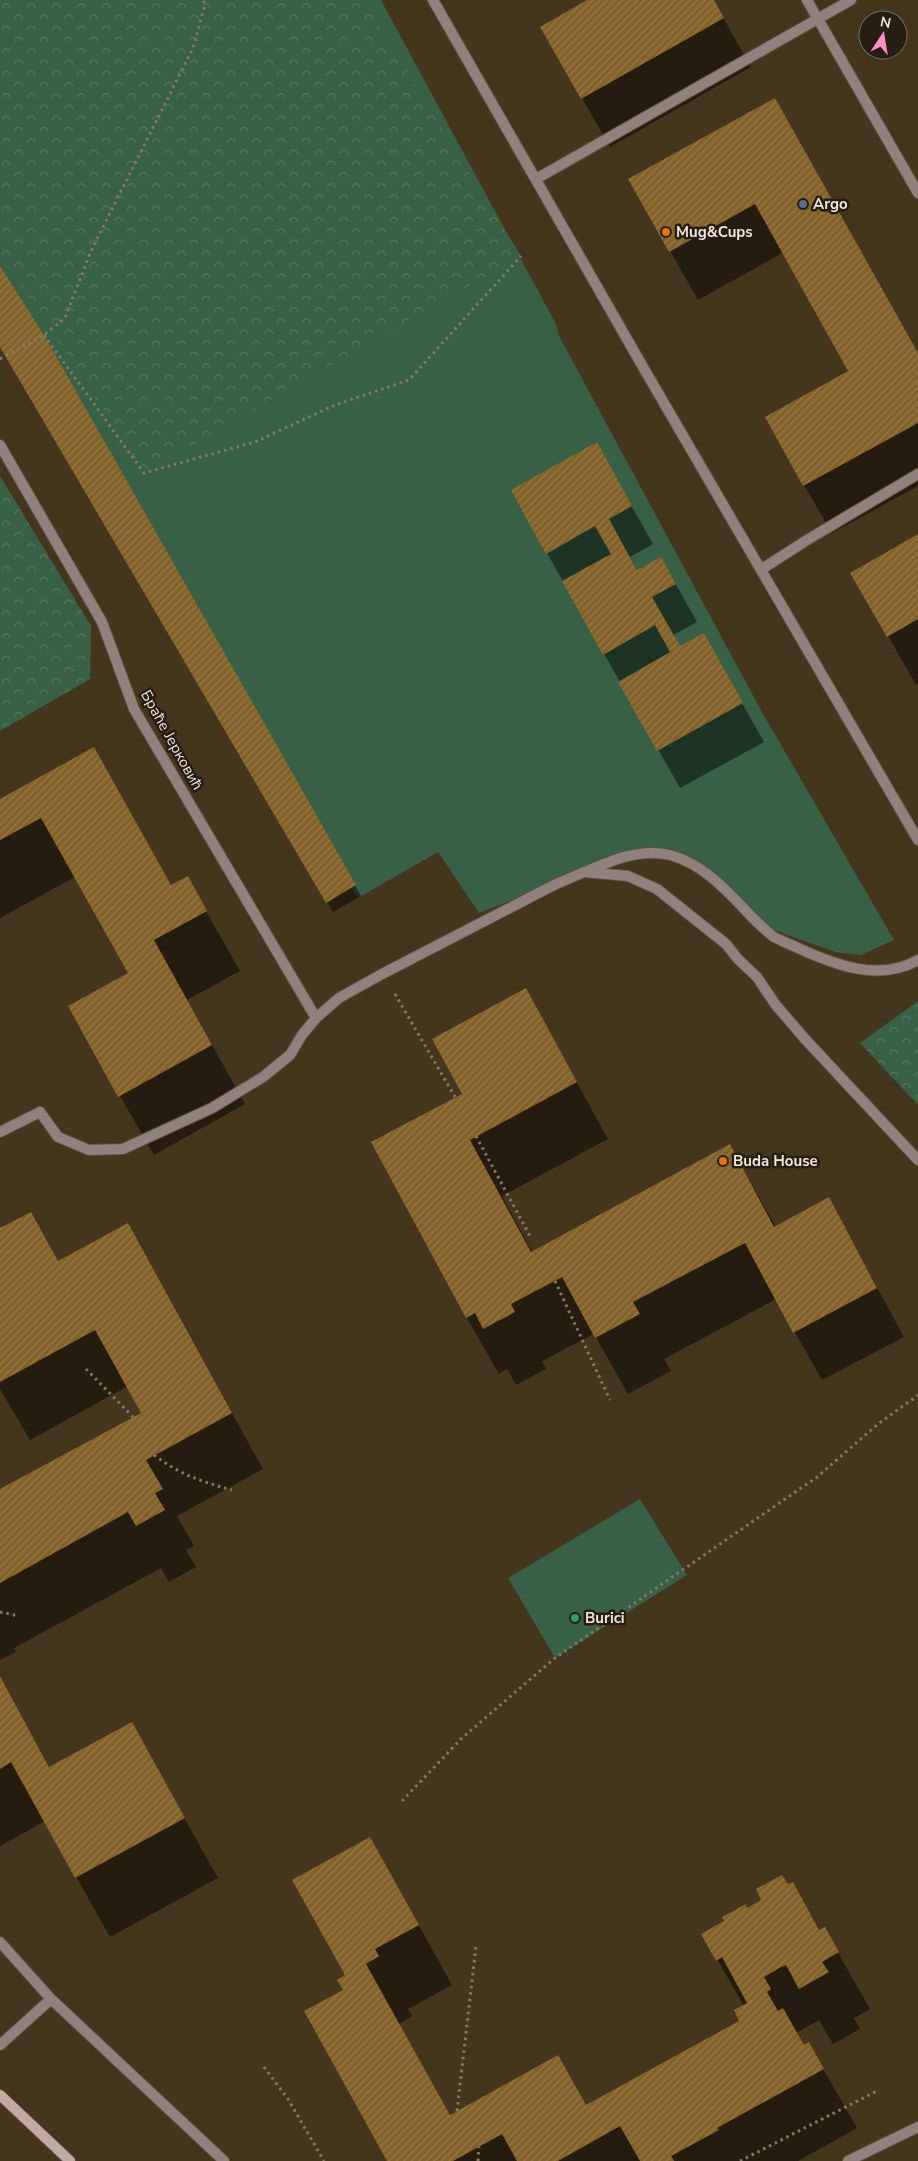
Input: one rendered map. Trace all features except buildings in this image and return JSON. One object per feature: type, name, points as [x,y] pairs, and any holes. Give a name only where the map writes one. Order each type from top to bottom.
[{"type":"main road","points":[[0,2095],[70,2161]]},
{"type":"street","points":[[433,0],[918,840]]},
{"type":"street","points":[[806,0],[918,193]]},
{"type":"street","points":[[536,179],[851,0]]},
{"type":"street","name":"Браће Јерковић","points":[[0,445],[102,622],[134,710],[316,1018]]},
{"type":"street","points":[[762,569],[918,474]]},
{"type":"street","points":[[0,1132],[40,1112],[58,1136],[89,1150],[123,1149],[212,1108],[263,1077],[290,1055],[302,1035],[316,1018],[339,998],[554,884],[622,856],[652,853],[670,855],[697,867],[719,884],[774,937],[818,957],[842,965],[872,971],[905,968],[918,960]]},
{"type":"street","points":[[584,872],[628,876],[657,889],[726,944],[737,958],[757,977],[775,1004],[805,1039],[918,1160]]},
{"type":"street","points":[[0,1942],[51,1999],[224,2161]]},
{"type":"street","points":[[0,2045],[51,1999]]},
{"type":"street","points":[[848,2161],[918,2127]]},
{"type":"path","points":[[0,359],[44,335],[66,318],[91,251],[193,48],[204,8],[204,0]]},
{"type":"path","points":[[44,335],[144,473],[254,442],[335,405],[409,380],[521,256]]},
{"type":"path","points":[[382,974],[456,1097]]},
{"type":"path","points":[[476,1136],[531,1238]]},
{"type":"path","points":[[555,1281],[610,1400]]},
{"type":"path","points":[[86,1369],[133,1417]]},
{"type":"path","points":[[402,1801],[462,1738],[555,1658],[817,1477],[878,1424],[918,1395]]},
{"type":"path","points":[[154,1455],[172,1469],[200,1481],[232,1490]]},
{"type":"path","points":[[0,1612],[20,1616]]},
{"type":"path","points":[[457,2111],[476,1946]]},
{"type":"path","points":[[264,2067],[288,2100],[324,2161]]},
{"type":"path","points":[[740,2161],[879,2090]]},
{"type":"path","points":[[478,2161],[479,2147]]},
{"type":"green space","points":[[0,0],[381,0],[557,326],[558,334],[762,712],[894,940],[861,955],[835,952],[760,925],[697,867],[652,853],[584,872],[479,913],[438,852],[358,898],[255,729],[0,284]]},
{"type":"green space","points":[[0,0],[363,0],[521,256],[144,473],[0,254]]},
{"type":"green space","points":[[0,476],[91,626],[90,679],[0,731]]},
{"type":"green space","points":[[918,1001],[918,1105],[860,1043]]},
{"type":"green space","name":"Burici","points":[[640,1499],[687,1575],[555,1658],[508,1578]]},
{"type":"place","name":"Argo","points":[[803,204]]},
{"type":"place","name":"Mug&Cups","points":[[666,232]]},
{"type":"place","name":"Buda House","points":[[723,1161]]},
{"type":"place","name":"Burici","points":[[575,1618]]}]
